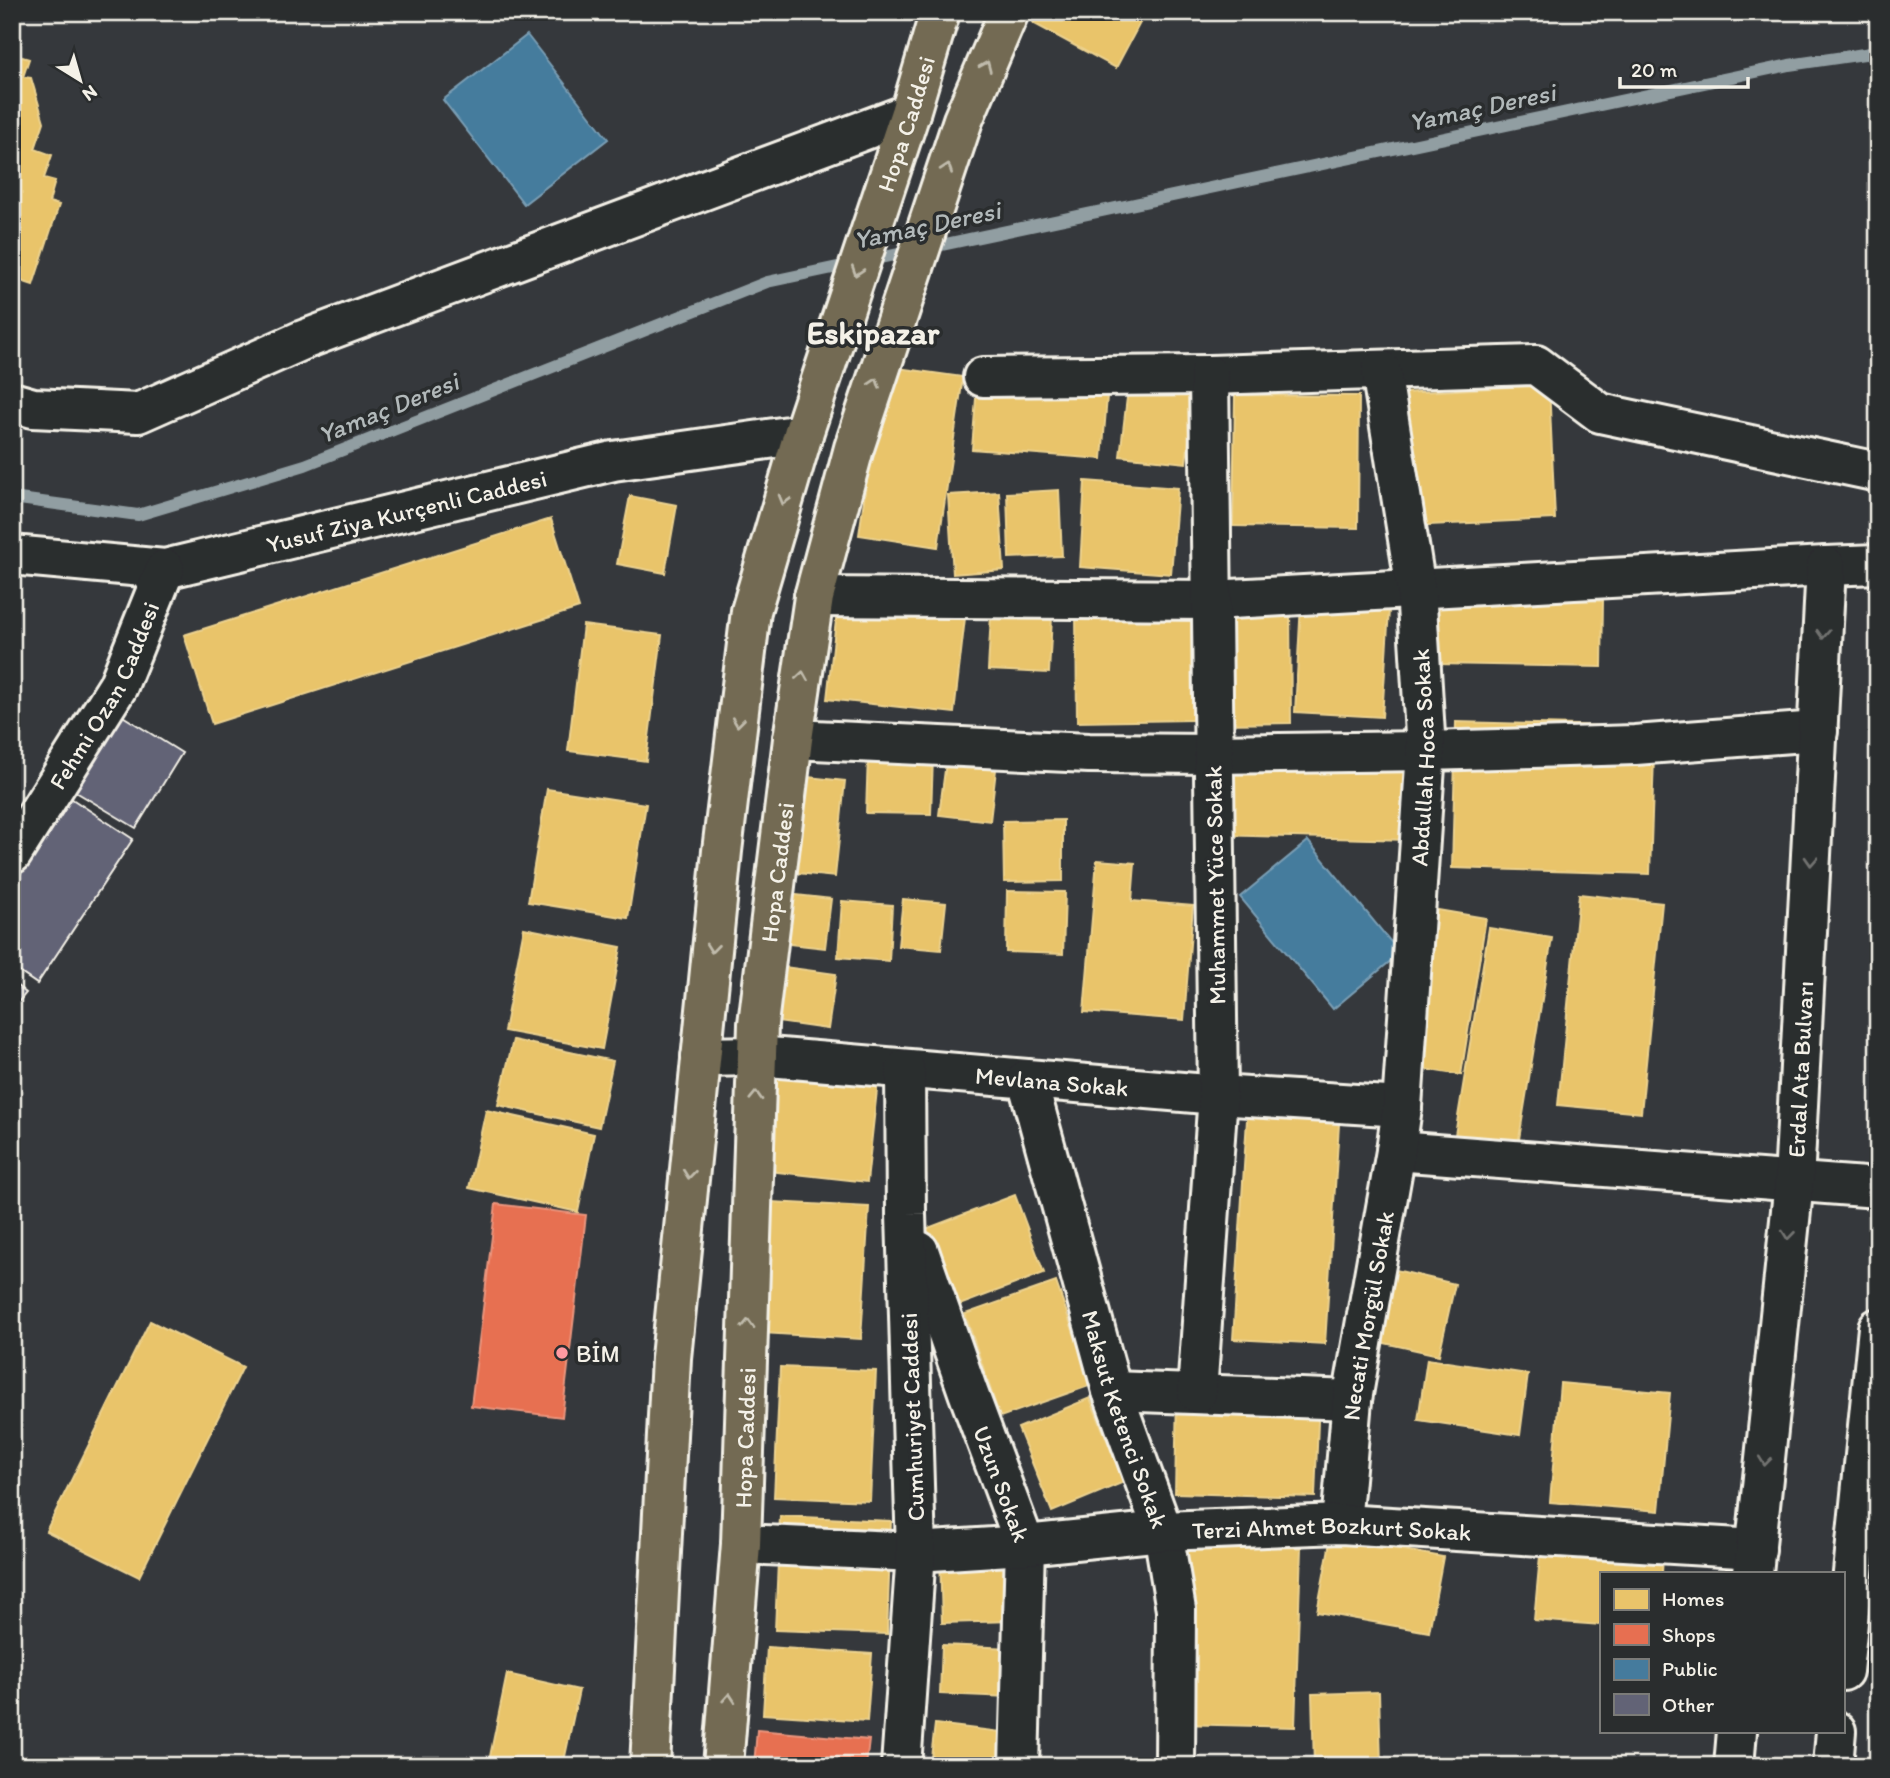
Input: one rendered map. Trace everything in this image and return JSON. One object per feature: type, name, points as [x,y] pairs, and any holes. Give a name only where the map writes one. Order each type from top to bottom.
[{"type":"main road","name":"Hopa Caddesi","points":[[650,1766],[671,1357],[722,851],[751,611],[803,434],[910,113],[940,12]]},
{"type":"main road","name":"Hopa Caddesi","points":[[723,1766],[741,1544],[758,1024],[793,739],[814,597],[853,448],[963,120],[1009,12]]},
{"type":"street","points":[[12,402],[33,408],[138,413],[303,340],[910,113]]},
{"type":"street","points":[[983,377],[1209,375],[1536,365],[1600,413],[1878,472]]},
{"type":"street","name":"Abdullah Hoca Sokak","points":[[1381,370],[1416,589],[1426,751],[1402,1107]]},
{"type":"street","name":"Muhammet Yüce Sokak","points":[[1197,1394],[1218,1096],[1209,375]]},
{"type":"street","name":"Yusuf Ziya Kurçenli Caddesi","points":[[12,555],[165,569],[613,461],[803,434]]},
{"type":"street","points":[[814,597],[1212,600],[1878,564]]},
{"type":"street","name":"Erdal Ata Bulvarı","points":[[1754,1561],[1794,1182],[1826,566]]},
{"type":"street","name":"Fehmi Ozan Caddesi","points":[[12,854],[118,686],[165,569]]},
{"type":"street","points":[[793,739],[1089,753],[1214,754],[1635,745],[1818,731]]},
{"type":"street","name":"Mevlana Sokak","points":[[701,1058],[757,1056],[1218,1096],[1402,1107]]},
{"type":"street","name":"Cumhuriyet Caddesi","points":[[901,1766],[916,1552],[906,1214],[905,1069]]},
{"type":"street","name":"Maksut Ketenci Sokak","points":[[1027,1079],[1112,1391],[1163,1531],[1176,1610],[1175,1766]]},
{"type":"street","name":"Necati Morgül Sokak","points":[[1342,1524],[1352,1400],[1402,1107]]},
{"type":"street","points":[[1396,1151],[1878,1188]]},
{"type":"street","name":"Uzun Sokak","points":[[906,1214],[1025,1545],[1019,1766]]},
{"type":"street","points":[[1844,1661],[1878,1328]]},
{"type":"street","points":[[1112,1391],[1352,1400]]},
{"type":"street","name":"Terzi Ahmet Bozkurt Sokak","points":[[741,1544],[916,1552],[1025,1545],[1163,1531],[1342,1524],[1754,1561]]},
{"type":"street","points":[[1734,1766],[1737,1732]]},
{"type":"street","points":[[1833,1766],[1836,1732]]},
{"type":"building: Homes","points":[[1039,12],[1125,12],[1141,21],[1116,68],[1033,23]]},
{"type":"building: Homes","points":[[12,54],[29,59],[23,77],[31,78],[44,122],[35,149],[52,155],[44,178],[55,181],[49,202],[59,205],[33,285],[12,278]]},
{"type":"building: Homes","points":[[883,366],[963,377],[938,547],[859,535]]},
{"type":"building: Homes","points":[[978,373],[1108,384],[1102,459],[972,449]]},
{"type":"building: Homes","points":[[1549,385],[1555,519],[1408,526],[1401,393]]},
{"type":"building: Homes","points":[[1128,389],[1194,396],[1186,463],[1120,456]]},
{"type":"building: Homes","points":[[1235,395],[1359,396],[1358,528],[1233,526]]},
{"type":"building: Homes","points":[[1085,481],[1178,488],[1171,574],[1080,567]]},
{"type":"building: Homes","points":[[1059,490],[1062,556],[1009,558],[1007,493]]},
{"type":"building: Homes","points":[[999,492],[1004,570],[953,574],[948,495]]},
{"type":"building: Homes","points":[[630,496],[677,505],[665,573],[617,564]]},
{"type":"building: Homes","points":[[551,519],[579,608],[212,724],[184,635]]},
{"type":"building: Homes","points":[[1438,598],[1603,601],[1602,667],[1436,664]]},
{"type":"building: Homes","points":[[838,603],[965,618],[954,713],[827,699]]},
{"type":"building: Homes","points":[[1290,604],[1291,723],[1216,724],[1215,605]]},
{"type":"building: Homes","points":[[1301,604],[1389,610],[1382,717],[1295,712]]},
{"type":"building: Homes","points":[[1191,609],[1192,720],[1077,722],[1076,610]]},
{"type":"building: Homes","points":[[991,614],[1052,617],[1049,673],[988,670]]},
{"type":"building: Homes","points":[[583,625],[662,635],[646,761],[568,751]]},
{"type":"building: Homes","points":[[1456,722],[1655,727],[1650,874],[1452,868]]},
{"type":"building: Homes","points":[[1219,745],[1412,751],[1409,840],[1217,835]]},
{"type":"building: Homes","points":[[868,755],[933,757],[931,814],[866,813]]},
{"type":"building: Homes","points":[[947,755],[997,761],[990,821],[939,815]]},
{"type":"building: Homes","points":[[798,776],[845,781],[835,877],[788,872]]},
{"type":"building: Homes","points":[[547,789],[646,804],[628,918],[528,902]]},
{"type":"building: Homes","points":[[1063,820],[1063,881],[1004,882],[1003,821]]},
{"type":"building: Homes","points":[[1097,860],[1135,863],[1132,901],[1193,906],[1184,1020],[1084,1012]]},
{"type":"building: Homes","points":[[1007,891],[1065,892],[1063,954],[1006,952]]},
{"type":"building: Homes","points":[[787,894],[831,899],[825,948],[781,943]]},
{"type":"building: Homes","points":[[1579,894],[1662,903],[1641,1113],[1558,1105]]},
{"type":"building: Homes","points":[[903,899],[946,903],[941,950],[898,946]]},
{"type":"building: Homes","points":[[842,901],[892,905],[889,961],[838,957]]},
{"type":"building: Homes","points":[[1414,906],[1486,918],[1461,1075],[1387,1063]]},
{"type":"building: Homes","points":[[524,928],[621,947],[602,1049],[504,1031]]},
{"type":"building: Homes","points":[[1489,928],[1552,938],[1518,1145],[1455,1135]]},
{"type":"building: Homes","points":[[777,966],[836,974],[828,1029],[770,1021]]},
{"type":"building: Homes","points":[[513,1040],[613,1061],[599,1127],[498,1105]]},
{"type":"building: Homes","points":[[775,1041],[881,1053],[867,1182],[760,1170]]},
{"type":"building: Homes","points":[[1249,1088],[1341,1093],[1325,1344],[1233,1339]]},
{"type":"building: Homes","points":[[486,1110],[594,1134],[578,1212],[469,1188]]},
{"type":"building: Homes","points":[[1015,1195],[1044,1273],[949,1309],[920,1231]]},
{"type":"building: Homes","points":[[770,1202],[869,1207],[861,1339],[763,1333]]},
{"type":"building: Homes","points":[[1383,1267],[1455,1284],[1439,1355],[1366,1339]]},
{"type":"building: Homes","points":[[1056,1282],[1092,1385],[1000,1417],[965,1314]]},
{"type":"building: Homes","points":[[150,1321],[243,1367],[139,1577],[46,1531]]},
{"type":"building: Homes","points":[[1427,1359],[1528,1374],[1520,1435],[1418,1420]]},
{"type":"building: Homes","points":[[780,1367],[876,1371],[870,1501],[774,1497]]},
{"type":"building: Homes","points":[[1560,1383],[1670,1393],[1659,1511],[1550,1502]]},
{"type":"building: Homes","points":[[1177,1393],[1319,1397],[1315,1497],[1175,1493]]},
{"type":"building: Homes","points":[[1090,1398],[1124,1482],[1052,1512],[1018,1428]]},
{"type":"building: Homes","points":[[780,1516],[891,1521],[887,1634],[775,1630]]},
{"type":"building: Homes","points":[[1331,1537],[1443,1557],[1429,1632],[1317,1612]]},
{"type":"building: Homes","points":[[1184,1544],[1301,1548],[1295,1727],[1177,1724]]},
{"type":"building: Homes","points":[[1541,1545],[1663,1556],[1662,1572],[1600,1572],[1600,1625],[1534,1620]]},
{"type":"building: Homes","points":[[1012,1553],[1013,1621],[942,1623],[940,1555]]},
{"type":"building: Homes","points":[[942,1645],[1011,1648],[1009,1697],[940,1694]]},
{"type":"building: Homes","points":[[767,1647],[872,1654],[867,1721],[763,1714]]},
{"type":"building: Homes","points":[[507,1674],[579,1690],[563,1766],[488,1766]]},
{"type":"building: Homes","points":[[1379,1692],[1381,1766],[1314,1766],[1312,1694]]},
{"type":"building: Homes","points":[[935,1724],[1002,1732],[998,1766],[930,1766]]},
{"type":"building: Shops","points":[[496,1204],[586,1215],[562,1417],[471,1406]]},
{"type":"building: Shops","points":[[757,1730],[869,1740],[866,1766],[754,1766]]},
{"type":"building: Public","points":[[527,35],[608,139],[524,204],[443,100]]},
{"type":"building: Public","points":[[1308,841],[1400,953],[1333,1009],[1240,897]]},
{"type":"building: Other","points":[[113,710],[182,753],[136,828],[66,786]]},
{"type":"building: Other","points":[[63,793],[133,839],[37,984],[12,967],[12,870]]},
{"type":"building: Other","points":[[12,982],[26,993],[12,1010]]},
{"type":"waterway","name":"Yamaç Deresi","points":[[12,498],[138,515],[305,465],[767,282],[1789,65],[1878,52]]},
{"type":"place","name":"BİM","points":[[562,1353]]},
{"type":"district","name":"Eskipazar","points":[[873,333]]}]
